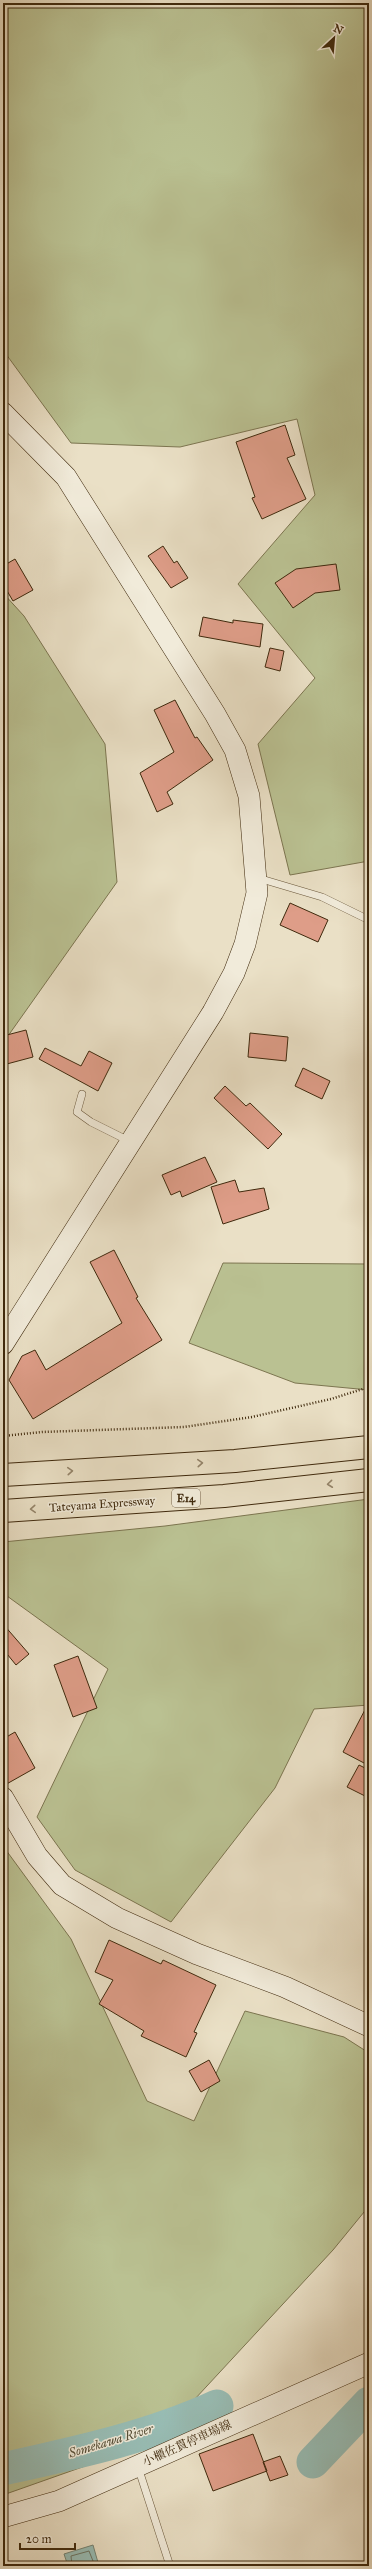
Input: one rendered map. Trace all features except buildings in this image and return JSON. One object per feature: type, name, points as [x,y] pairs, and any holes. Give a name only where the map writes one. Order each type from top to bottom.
[{"type":"highway","points":[[3,1475],[235,1461],[369,1447]]},
{"type":"highway","name":"Tateyama Expressway","points":[[3,1511],[224,1496],[369,1480]]},
{"type":"street","points":[[3,413],[66,477],[215,714],[235,750],[249,796],[257,893],[245,944],[234,973],[214,1012],[3,1344]]},
{"type":"street","points":[[3,1798],[36,1856],[62,1885],[117,1918],[197,1954],[286,1987],[369,2026]]},
{"type":"street","name":"小櫃佐貫停車場線","points":[[3,2518],[59,2500],[369,2363]]},
{"type":"lane","points":[[256,878],[322,897],[369,920]]},
{"type":"lane","points":[[82,1094],[77,1112],[91,1122],[131,1142]]},
{"type":"lane","points":[[137,2465],[170,2566]]},
{"type":"path","points":[[3,1436],[42,1432],[184,1427],[252,1417],[332,1399],[369,1387]]},
{"type":"green space","points":[[3,3],[369,3],[369,861],[290,875],[258,744],[315,678],[238,584],[315,495],[297,419],[180,447],[71,443],[3,350]]},
{"type":"green space","points":[[3,593],[24,616],[105,744],[117,882],[3,1043]]},
{"type":"green space","points":[[223,1263],[369,1264],[369,1390],[295,1383],[189,1343]]},
{"type":"green space","points":[[369,1499],[369,1705],[314,1709],[275,1788],[171,1922],[75,1870],[37,1817],[108,1669],[7,1596],[3,1542],[165,1526]]},
{"type":"green space","points":[[3,1846],[71,1939],[147,2101],[194,2121],[245,2011],[344,2037],[369,2053],[369,2206],[333,2250],[156,2441],[3,2495]]},
{"type":"water","points":[[93,2545],[99,2566],[68,2566],[64,2554]]},
{"type":"waterway","name":"Somekawa River","points":[[313,2462],[369,2403]]},
{"type":"waterway","name":"Somekawa River","points":[[3,2469],[112,2443],[165,2427],[217,2406]]}]
